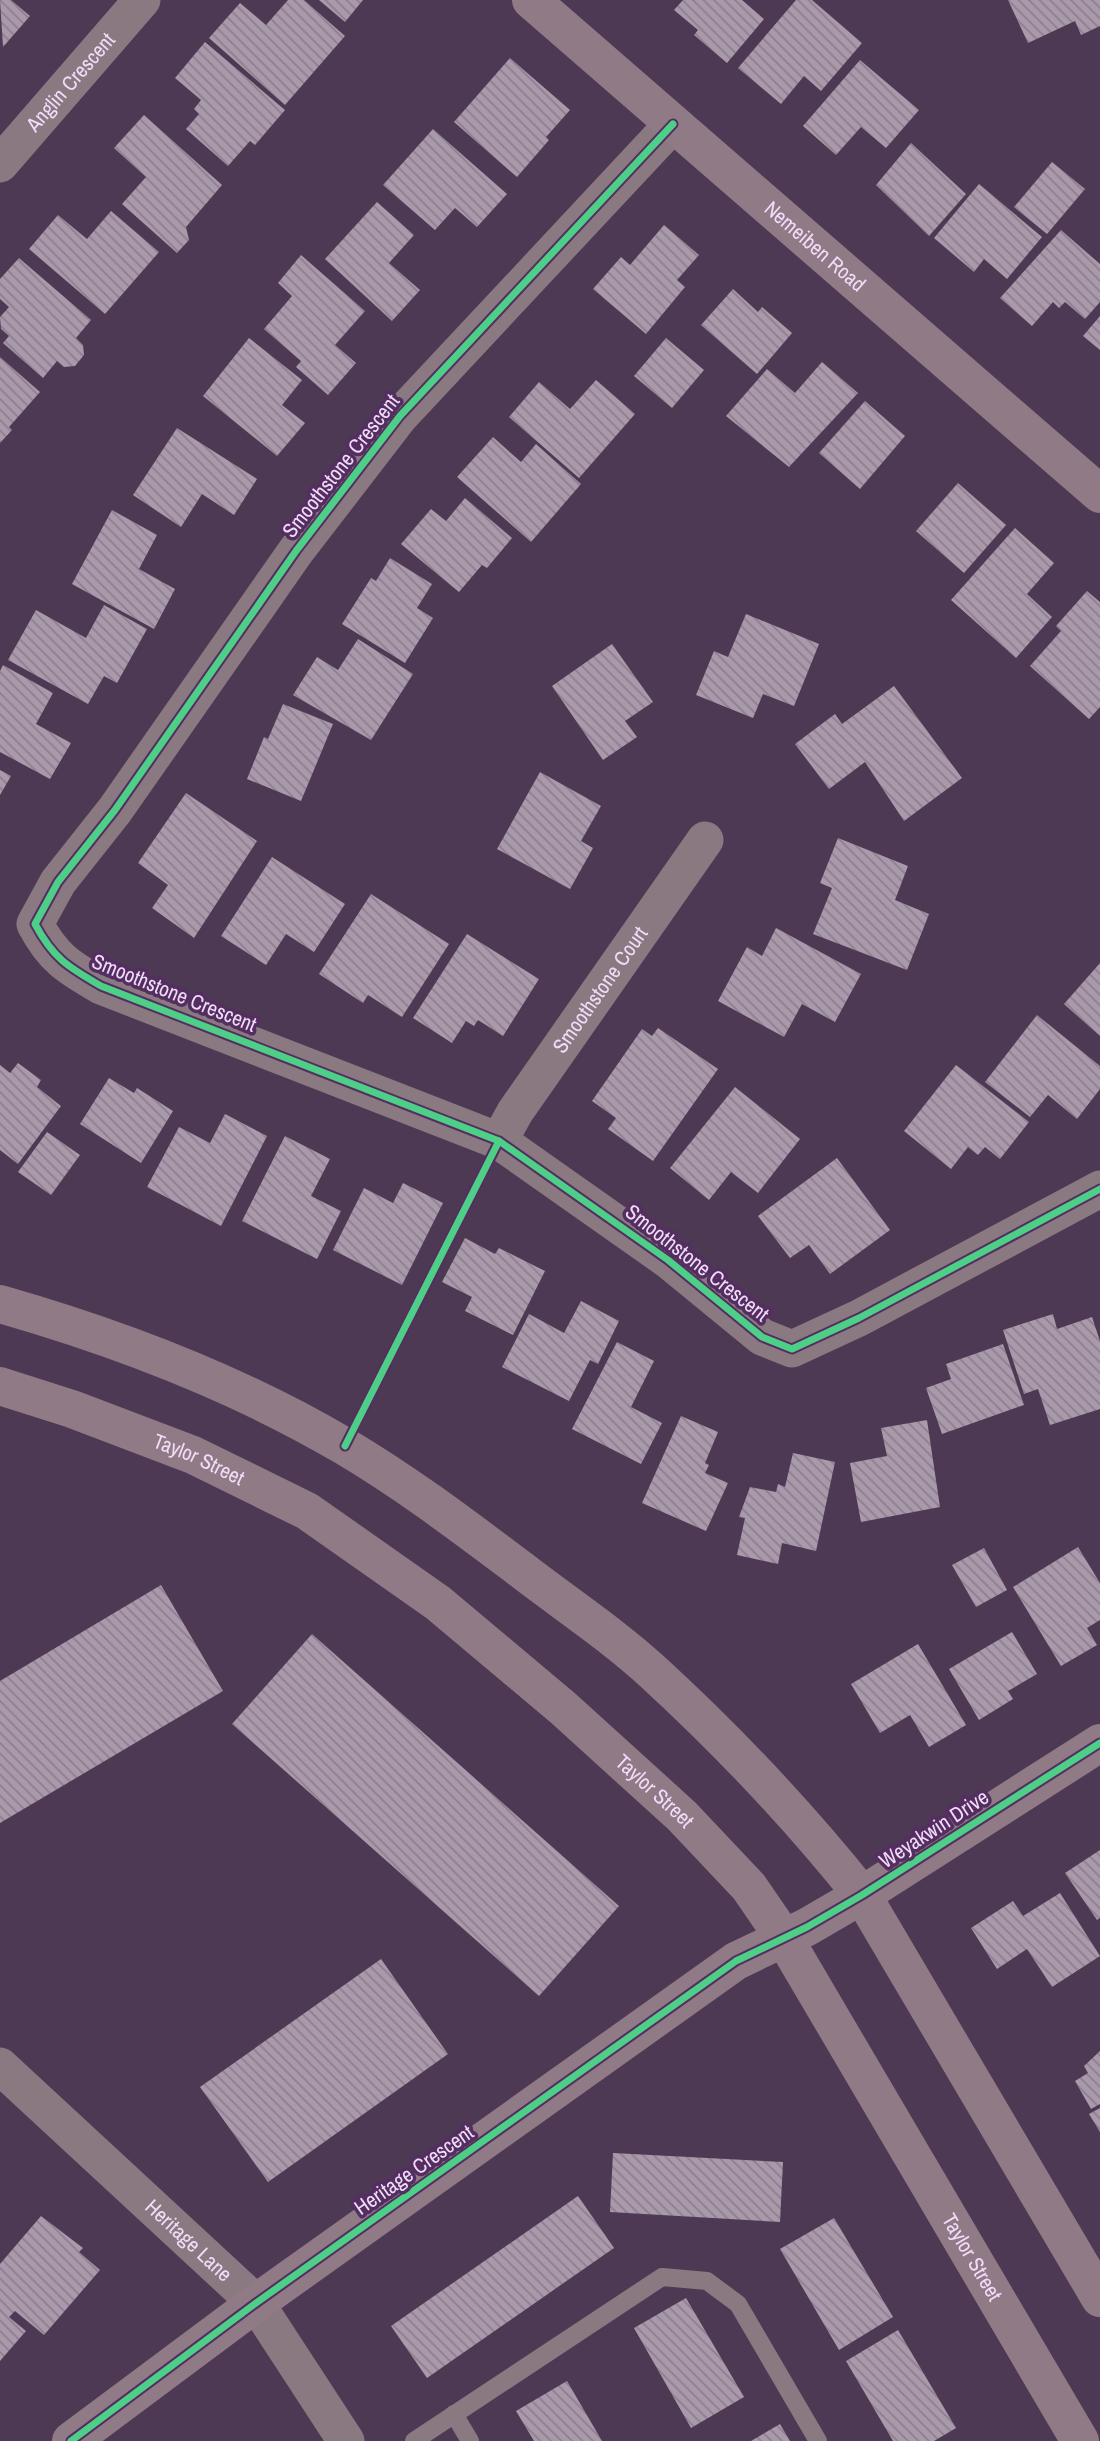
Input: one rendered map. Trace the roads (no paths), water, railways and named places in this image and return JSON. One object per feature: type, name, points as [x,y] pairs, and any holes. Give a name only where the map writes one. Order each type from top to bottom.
[{"type":"main road","name":"Nemeiben Road","points":[[531,0],[1100,494]]},
{"type":"main road","points":[[0,1304],[62,1322],[202,1374],[345,1446],[474,1534],[653,1672],[817,1839],[862,1895],[1100,2298]]},
{"type":"main road","name":"Taylor Street","points":[[0,1386],[72,1409],[193,1455],[307,1511],[438,1603],[573,1717],[682,1816],[749,1887],[783,1938],[1080,2441]]},
{"type":"main road","name":"Weyakwin Drive","points":[[783,1938],[862,1895],[1100,1744]]},
{"type":"main road","name":"Heritage Crescent","points":[[71,2441],[256,2304],[736,1961],[783,1938]]},
{"type":"street","name":"Anglin Crescent","points":[[0,164],[142,0]]},
{"type":"street","name":"Smoothstone Crescent","points":[[673,124],[400,416],[296,551],[115,810],[58,883],[35,924],[49,950],[65,966],[101,986],[499,1141],[668,1260],[762,1337],[792,1349],[859,1318],[1100,1189]]},
{"type":"street","name":"Smoothstone Court","points":[[499,1141],[515,1112],[705,840]]},
{"type":"street","name":"Heritage Lane","points":[[0,2066],[256,2304],[346,2441]]},
{"type":"lane","points":[[414,2441],[662,2277],[707,2281],[738,2304],[818,2441]]},
{"type":"lane","points":[[454,2414],[470,2441]]}]
